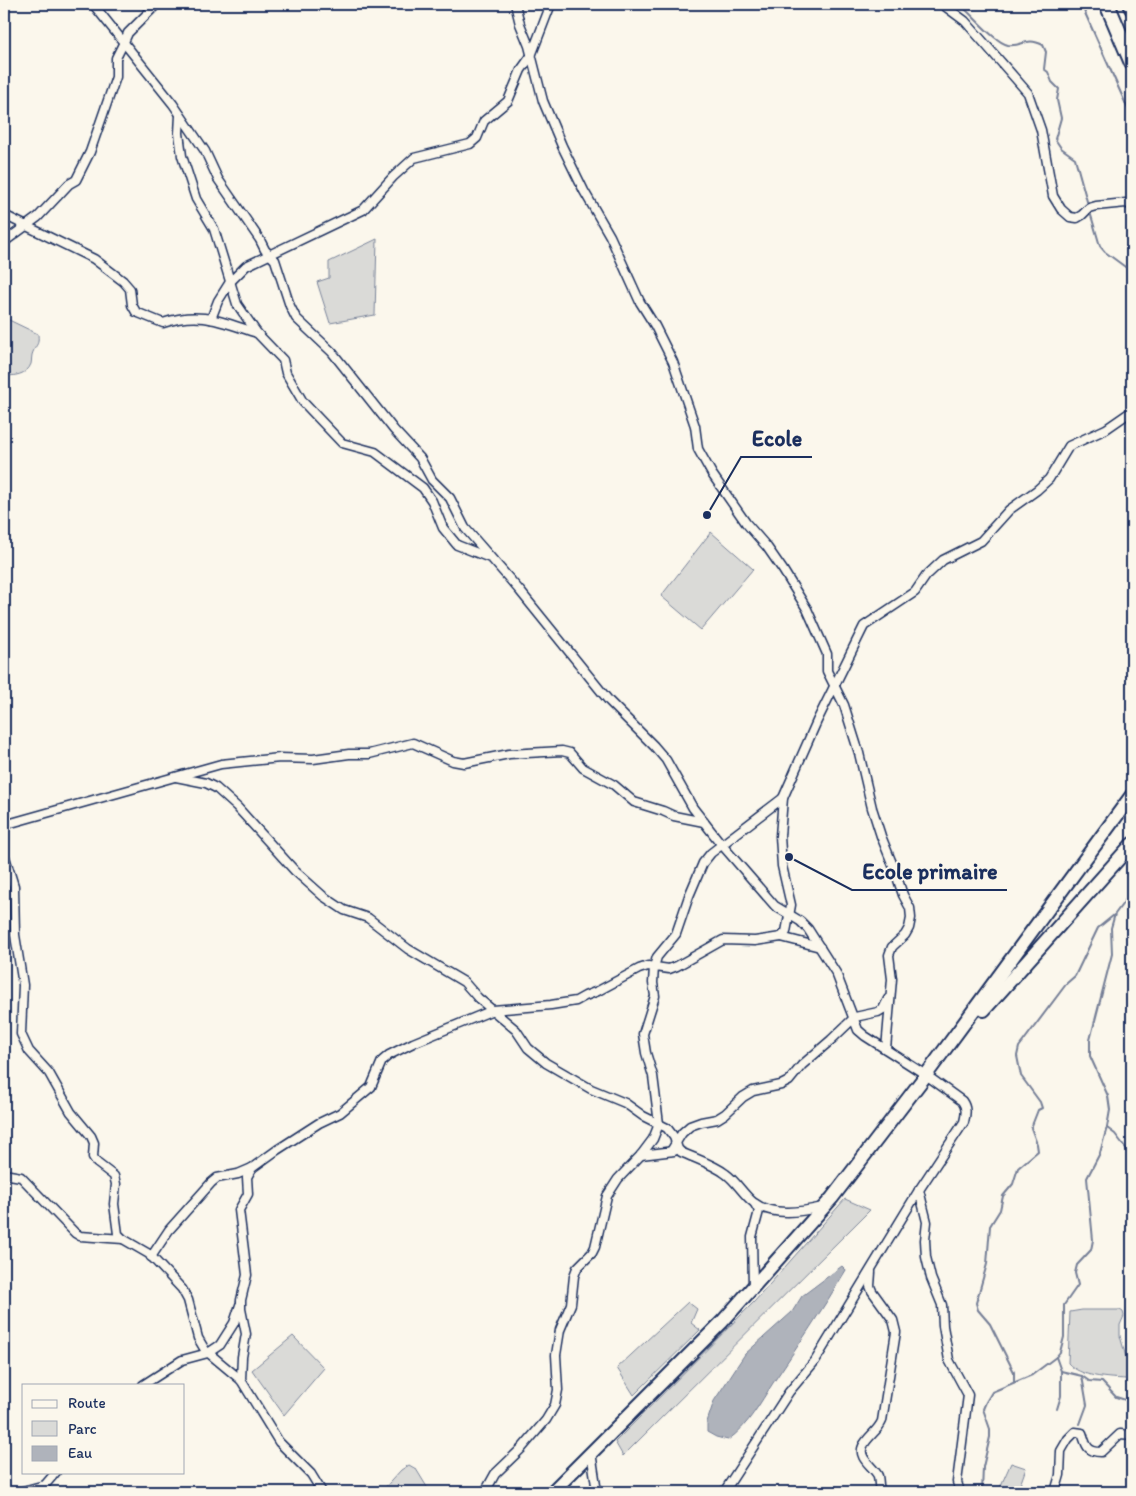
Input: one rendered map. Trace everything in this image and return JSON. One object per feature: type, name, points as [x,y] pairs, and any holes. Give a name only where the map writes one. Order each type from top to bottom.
[{"type":"highway","points":[[1107,4],[1132,62]]},
{"type":"highway","points":[[1130,4],[1132,8]]},
{"type":"main road","points":[[552,1492],[722,1322],[825,1206],[926,1075],[1132,795]]},
{"type":"main road","points":[[926,1075],[1132,844]]},
{"type":"street","points":[[93,4],[180,114],[205,151],[218,179],[260,240],[264,250],[275,260],[290,306],[296,318],[332,352],[394,430],[420,458],[432,480],[450,498],[465,528],[520,591],[609,701],[660,753],[693,808],[722,845],[775,906],[800,920],[820,947],[840,981],[858,1030],[926,1075],[962,1101],[966,1106],[964,1122],[919,1190],[814,1361],[789,1392],[724,1492]]},
{"type":"street","points":[[4,242],[38,217],[69,184],[76,180],[90,152],[116,77],[116,58],[128,33],[157,4]]},
{"type":"street","points":[[516,4],[520,24],[529,46],[543,101],[584,191],[610,236],[640,302],[655,326],[673,362],[695,426],[698,449],[712,474],[746,523],[767,547],[783,570],[807,609],[827,654],[828,671],[844,705],[881,836],[903,895],[910,908],[911,918],[908,928],[905,935],[892,947],[890,955],[892,979],[886,1049]]},
{"type":"street","points":[[211,319],[218,301],[230,282],[246,266],[363,210],[393,177],[414,158],[470,144],[478,138],[484,122],[508,101],[521,70],[531,56],[551,4]]},
{"type":"street","points":[[942,4],[966,21],[1028,93],[1041,130],[1054,196],[1061,209],[1070,217],[1077,218],[1089,208],[1096,206],[1126,203],[1132,206]]},
{"type":"street","points":[[180,114],[179,133],[182,156],[196,199],[214,229],[237,304],[257,333],[283,360],[286,373],[303,402],[342,443],[375,452],[423,488],[432,501],[443,528],[457,546],[492,559]]},
{"type":"street","points":[[4,215],[94,259],[130,288],[132,305],[136,312],[163,323],[176,318],[196,316],[257,333]]},
{"type":"street","points":[[781,937],[786,932],[791,905],[782,866],[781,811],[783,798],[796,765],[864,626],[915,592],[926,576],[943,560],[981,541],[1009,510],[1049,479],[1068,446],[1106,429],[1132,411]]},
{"type":"street","points":[[4,825],[221,764],[280,758],[313,759],[349,754],[369,754],[413,744],[453,761],[464,763],[509,754],[562,751],[570,753],[583,768],[614,785],[634,802],[674,816],[704,822]]},
{"type":"street","points":[[176,777],[206,783],[216,788],[237,807],[294,871],[323,896],[344,910],[368,918],[408,949],[464,982],[478,998],[516,1030],[528,1048],[546,1063],[591,1090],[625,1102],[643,1116],[667,1128],[674,1137],[681,1152]]},
{"type":"street","points":[[485,1492],[495,1474],[528,1441],[546,1420],[555,1405],[558,1390],[556,1355],[560,1330],[571,1304],[574,1276],[577,1268],[592,1253],[595,1247],[607,1196],[618,1179],[653,1139],[659,1124],[654,1076],[646,1053],[643,1034],[655,996],[653,983],[657,957],[676,934],[702,863],[711,853],[783,798]]},
{"type":"street","points":[[4,854],[14,886],[15,935],[22,985],[23,1040],[29,1051],[49,1072],[70,1112],[91,1136],[94,1143],[93,1157],[97,1163],[114,1176],[116,1184],[114,1204],[118,1234],[151,1256],[182,1289],[188,1300],[198,1338],[208,1353],[241,1380],[279,1442],[311,1474],[322,1492]]},
{"type":"street","points":[[151,1256],[169,1230],[217,1178],[238,1174],[252,1168],[276,1150],[340,1113],[371,1087],[382,1061],[389,1055],[413,1043],[493,1010],[576,1001],[639,969],[648,966],[669,969],[677,966],[723,940],[755,941],[781,937],[820,947]]},
{"type":"street","points":[[671,1151],[690,1126],[718,1119],[753,1091],[781,1085],[788,1081],[802,1064],[831,1040],[853,1018],[883,1008],[890,995]]},
{"type":"street","points":[[641,1154],[681,1152],[716,1167],[728,1175],[753,1202],[759,1211],[752,1238],[753,1288]]},
{"type":"street","points":[[145,1384],[182,1360],[208,1353],[220,1345],[234,1323],[242,1300],[247,1274],[238,1210],[248,1194],[247,1177],[252,1168]]},
{"type":"street","points":[[4,1174],[21,1177],[80,1236],[123,1239]]},
{"type":"street","points":[[919,1190],[927,1222],[926,1258],[931,1278],[942,1305],[942,1326],[949,1360],[968,1395],[958,1482],[960,1492]]},
{"type":"street","points":[[753,1202],[766,1208],[786,1212],[804,1211],[825,1206]]},
{"type":"street","points":[[871,1270],[870,1286],[872,1291],[893,1320],[896,1332],[882,1421],[880,1427],[863,1444],[861,1450],[878,1476],[880,1492]]},
{"type":"street","points":[[241,1380],[246,1334],[242,1300]]},
{"type":"street","points":[[1055,1492],[1060,1475],[1061,1451],[1074,1432],[1082,1432],[1086,1447],[1090,1451],[1095,1452],[1101,1452],[1120,1434],[1132,1435]]},
{"type":"street","points":[[591,1452],[597,1492]]},
{"type":"street","points":[[20,1492],[45,1486],[54,1474]]},
{"type":"green space","points":[[377,239],[375,315],[330,323],[317,282],[329,278],[329,262]]},
{"type":"green space","points":[[4,320],[9,320],[38,334],[38,342],[32,354],[31,364],[27,371],[23,373],[4,376]]},
{"type":"green space","points":[[711,532],[753,569],[701,630],[661,596]]},
{"type":"green space","points":[[845,1199],[870,1210],[623,1456],[615,1442],[754,1302]]},
{"type":"green space","points":[[688,1302],[697,1309],[691,1323],[700,1330],[634,1395],[617,1368]]},
{"type":"green space","points":[[1082,1310],[1120,1310],[1123,1312],[1120,1336],[1130,1371],[1130,1375],[1126,1379],[1087,1374],[1073,1368],[1068,1363],[1070,1312]]},
{"type":"green space","points":[[293,1336],[324,1368],[284,1415],[252,1370]]},
{"type":"green space","points":[[1011,1463],[1026,1468],[1020,1485],[1030,1492],[998,1492]]},
{"type":"green space","points":[[409,1465],[416,1469],[430,1492],[381,1492],[401,1470]]},
{"type":"water","points":[[842,1266],[846,1270],[837,1285],[748,1421],[728,1440],[707,1432],[707,1422],[714,1401],[745,1354],[792,1312],[802,1296]]},
{"type":"waterway","points":[[964,4],[965,9],[991,35],[1003,43],[1017,45],[1032,41],[1043,45],[1046,52],[1044,69],[1059,89],[1057,100],[1061,118],[1055,139],[1061,148],[1075,158],[1088,205]]},
{"type":"waterway","points":[[1081,4],[1132,118]]},
{"type":"waterway","points":[[1090,212],[1100,246],[1105,252],[1132,272]]},
{"type":"waterway","points":[[982,1492],[983,1467],[990,1437],[990,1429],[983,1409],[986,1402],[992,1392],[1032,1375],[1060,1352],[1064,1337],[1064,1305],[1078,1285],[1075,1273],[1077,1265],[1091,1250],[1093,1240],[1087,1178],[1100,1153],[1110,1110],[1108,1096],[1090,1056],[1090,1040],[1112,954],[1111,928],[1115,914],[1132,891]]},
{"type":"waterway","points":[[1014,1382],[1014,1372],[990,1324],[978,1310],[976,1303],[987,1264],[990,1226],[1000,1210],[1003,1196],[1013,1184],[1018,1168],[1038,1151],[1031,1128],[1038,1110],[1042,1108],[1040,1102],[1021,1076],[1017,1056],[1019,1047],[1067,983],[1075,976],[1098,928],[1114,915]]},
{"type":"waterway","points":[[1107,1128],[1115,1134],[1132,1156]]},
{"type":"waterway","points":[[1056,1357],[1061,1371],[1082,1376],[1089,1381],[1102,1382],[1116,1397],[1132,1402]]},
{"type":"waterway","points":[[1057,1409],[1061,1396],[1061,1371]]},
{"type":"waterway","points":[[1080,1424],[1087,1405],[1082,1376]]},
{"type":"place","name":"Ecole","points":[[707,515]]},
{"type":"place","name":"Ecole primaire","points":[[789,857]]}]
